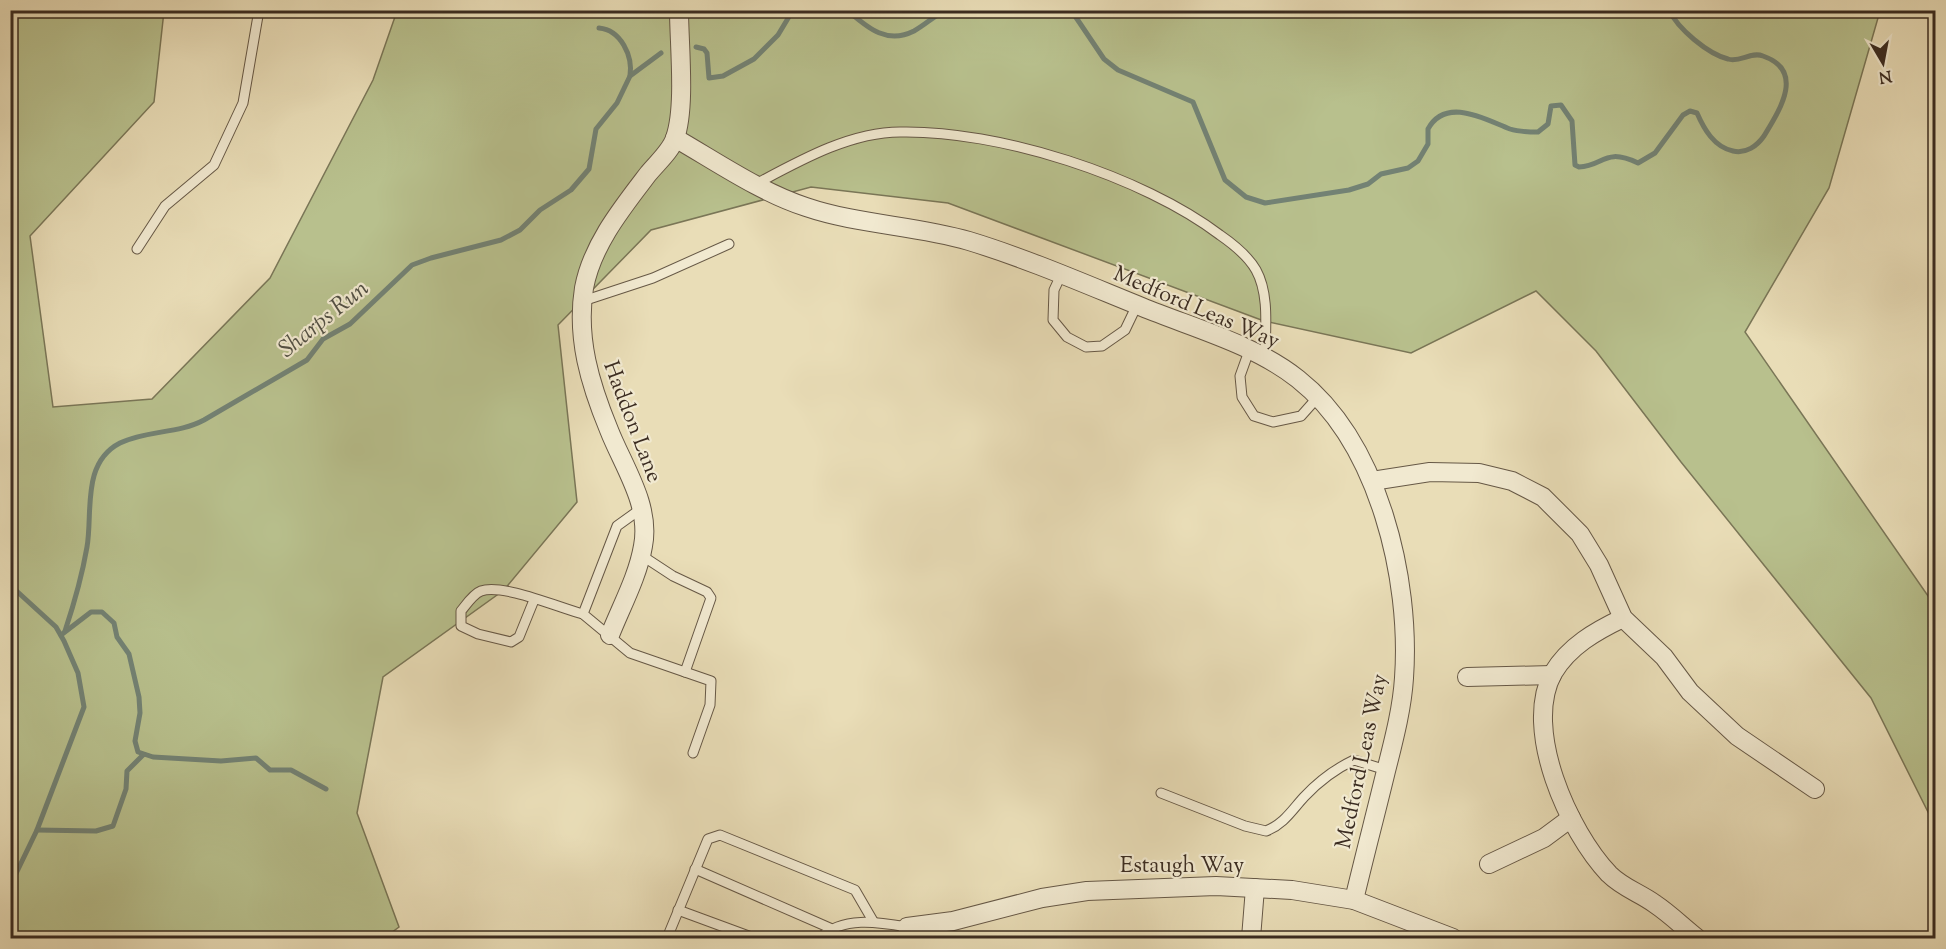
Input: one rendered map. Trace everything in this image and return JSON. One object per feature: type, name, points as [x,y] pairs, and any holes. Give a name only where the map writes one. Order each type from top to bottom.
[{"type":"street","points":[[675,138],[681,73],[679,10]]},
{"type":"street","name":"Medford Leas Way","points":[[675,138],[756,184],[812,209],[848,219],[968,241],[1137,305],[1257,355],[1298,379],[1317,398],[1354,444],[1372,481],[1389,535],[1403,631],[1404,677],[1386,770],[1354,900]]},
{"type":"street","name":"Haddon Lane","points":[[610,635],[644,545],[642,508],[592,385],[582,338],[583,302],[590,266],[601,241],[675,138]]},
{"type":"street","points":[[1372,481],[1430,472],[1462,472],[1496,476],[1528,488],[1556,509],[1580,534],[1599,565],[1623,618],[1664,657],[1690,692],[1724,726],[1776,765],[1815,789]]},
{"type":"street","points":[[1623,618],[1585,639],[1559,664],[1552,675],[1545,694],[1545,729],[1556,781],[1571,818],[1586,845],[1608,873],[1621,885],[1653,902],[1697,939]]},
{"type":"street","points":[[1467,677],[1552,675]]},
{"type":"street","points":[[1490,864],[1544,838],[1571,818]]},
{"type":"street","name":"Estaugh Way","points":[[907,927],[953,921],[1042,898],[1087,891],[1176,886],[1254,888],[1303,892],[1354,900],[1453,939]]},
{"type":"street","points":[[1251,939],[1254,888]]},
{"type":"lane","points":[[137,249],[165,206],[214,165],[243,103],[259,10]]},
{"type":"lane","points":[[756,184],[798,161],[855,139],[898,132],[945,135],[1014,146],[1086,168],[1152,194],[1198,218],[1236,247],[1256,269],[1264,294],[1257,355],[1240,376],[1242,398],[1254,416],[1273,422],[1301,416],[1317,398]]},
{"type":"lane","points":[[583,302],[653,278],[729,244]]},
{"type":"lane","points":[[1061,275],[1054,290],[1053,320],[1067,337],[1086,347],[1102,346],[1125,330],[1137,305]]},
{"type":"lane","points":[[583,614],[617,526],[642,508]]},
{"type":"lane","points":[[640,554],[673,576],[707,592],[711,598],[685,672]]},
{"type":"lane","points":[[534,600],[519,637],[511,642],[478,634],[461,626],[461,611],[478,592],[491,589],[534,600],[583,614],[630,653],[711,681],[710,705],[693,753]]},
{"type":"lane","points":[[1161,793],[1245,826],[1266,831],[1285,820],[1306,795],[1334,770],[1354,760],[1386,770]]},
{"type":"lane","points":[[667,939],[708,839],[720,835],[855,890],[873,921]]},
{"type":"lane","points":[[695,869],[830,928],[873,921],[907,927]]},
{"type":"lane","points":[[678,910],[754,939]]},
{"type":"lane","points":[[820,939],[830,928]]},
{"type":"green space","points":[[10,11],[164,11],[154,102],[30,236],[53,407],[152,399],[270,278],[373,80],[397,11],[1880,11],[1829,188],[1745,332],[1935,606],[1935,826],[1871,698],[1681,462],[1596,351],[1536,291],[1411,353],[1264,321],[948,203],[811,187],[651,230],[558,325],[577,502],[504,590],[383,677],[357,813],[399,927],[384,938],[11,938]]},
{"type":"waterway","name":"Sharps Run","points":[[696,47],[704,49],[707,53],[709,78],[723,76],[754,59],[778,35],[793,10]]},
{"type":"waterway","name":"Sharps Run","points":[[847,10],[870,28],[895,36],[914,31],[946,10]]},
{"type":"waterway","name":"Sharps Run","points":[[1071,10],[1104,59],[1118,70],[1193,102],[1225,180],[1246,197],[1265,203],[1349,190],[1368,184],[1381,174],[1408,168],[1418,161],[1428,144],[1428,129],[1436,119],[1456,112],[1478,116],[1513,130],[1538,132],[1548,124],[1551,106],[1561,105],[1572,121],[1575,165],[1579,167],[1611,157],[1638,163],[1655,153],[1683,115],[1690,111],[1697,113],[1706,131],[1720,146],[1738,152],[1751,148],[1764,136],[1782,104],[1786,81],[1783,71],[1776,63],[1763,56],[1754,55],[1732,60],[1712,52],[1686,33],[1669,10]]},
{"type":"waterway","points":[[599,28],[614,34],[624,45],[630,60],[630,76]]},
{"type":"waterway","name":"Sharps Run","points":[[65,631],[85,558],[94,476],[99,463],[108,452],[130,439],[184,428],[204,420],[307,360],[323,339],[350,324],[412,265],[501,240],[520,230],[540,210],[571,190],[589,169],[596,129],[617,103],[630,76],[661,53]]},
{"type":"waterway","points":[[10,585],[56,627],[78,673],[84,707],[37,830],[10,886]]},
{"type":"waterway","points":[[61,635],[91,612],[102,612],[114,623],[117,637],[129,654],[139,697],[140,713],[135,741],[138,752],[153,757],[221,761],[256,758],[270,770],[291,770],[326,789]]},
{"type":"waterway","points":[[37,830],[96,831],[113,826],[126,789],[127,771],[143,755]]}]
